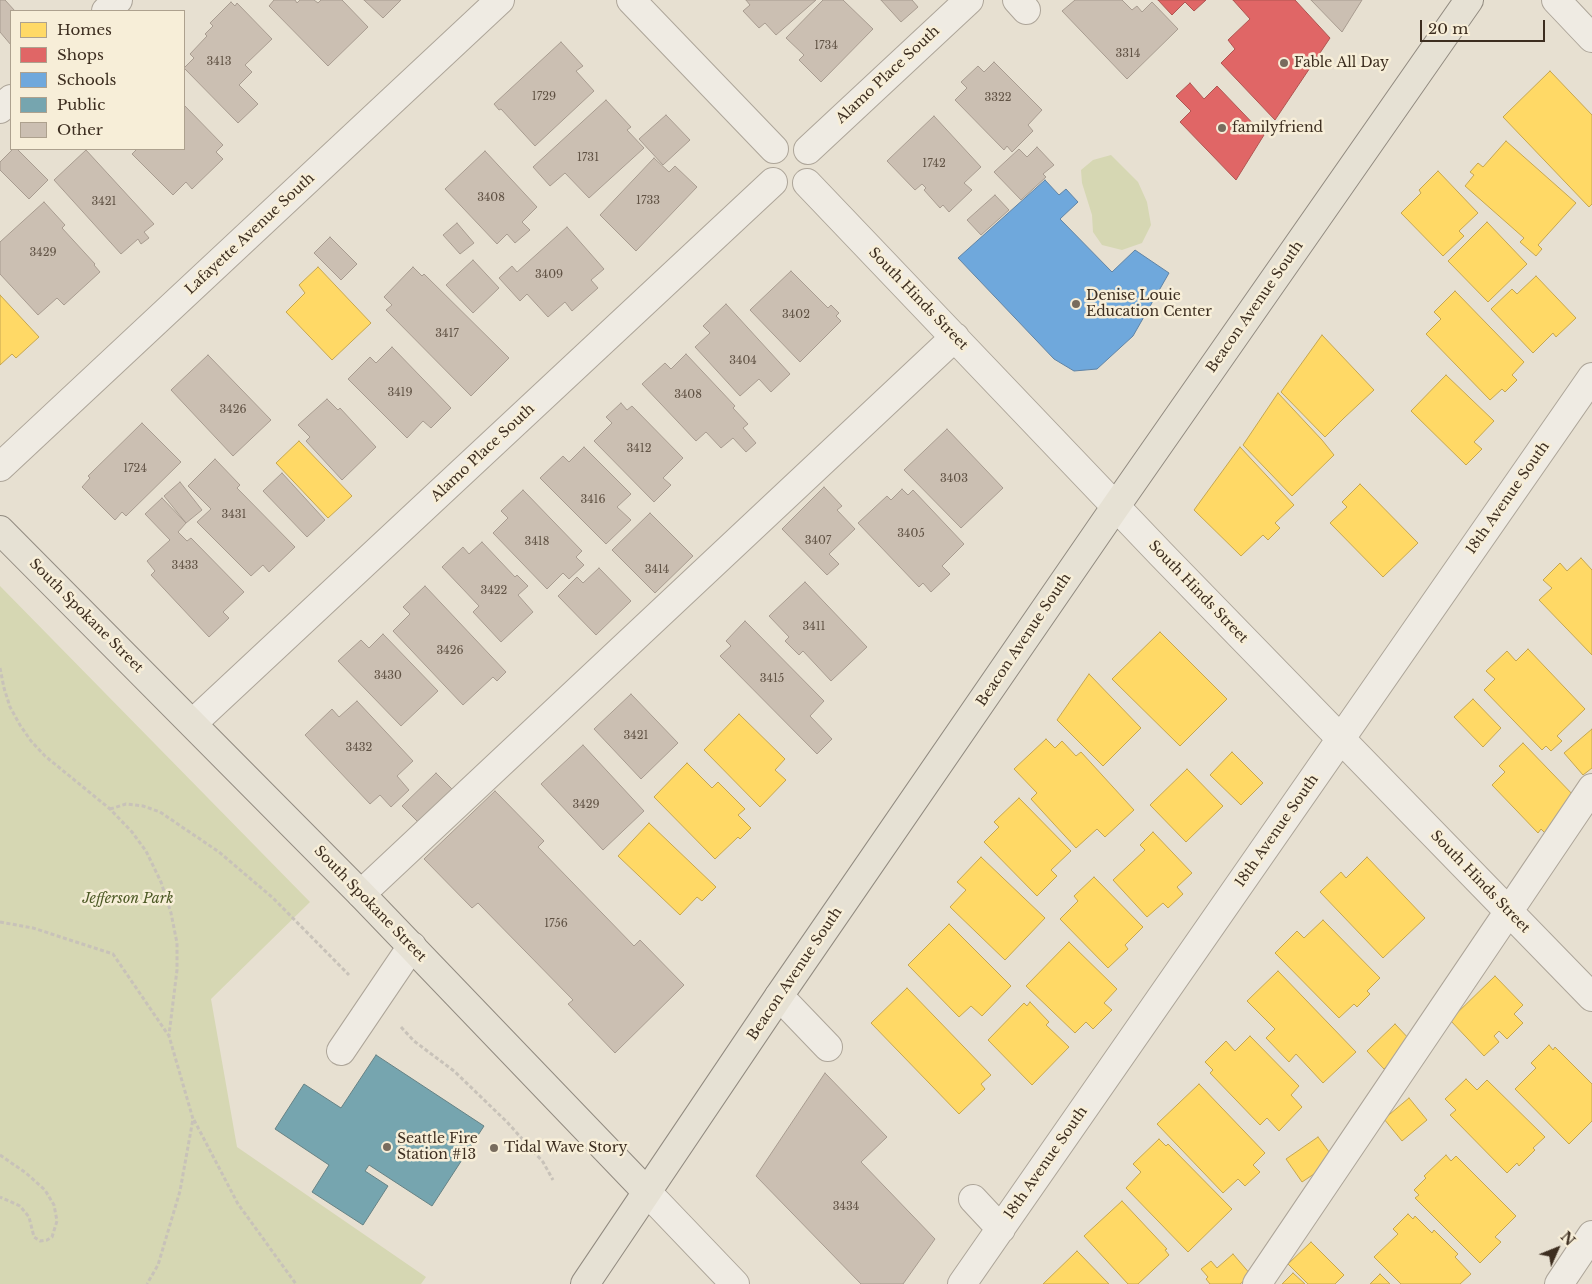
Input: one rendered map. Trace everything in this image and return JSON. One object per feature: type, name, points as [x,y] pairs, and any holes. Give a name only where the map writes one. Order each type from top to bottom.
[{"type":"main road","name":"Beacon Avenue South","points":[[585,1284],[779,996],[1116,506],[1469,0]]},
{"type":"main road","name":"South Spokane Street","points":[[0,530],[412,946],[646,1191]]},
{"type":"street","points":[[107,10],[118,0]]},
{"type":"street","name":"Lafayette Avenue South","points":[[0,467],[500,0]]},
{"type":"street","points":[[631,0],[774,149]]},
{"type":"street","name":"Alamo Place South","points":[[808,150],[969,0]]},
{"type":"street","points":[[1556,0],[1592,38]]},
{"type":"street","points":[[0,109],[10,100]]},
{"type":"street","points":[[786,143],[793,143],[801,145],[808,150],[815,164],[814,173],[805,186],[798,190],[790,191],[782,189],[773,182],[767,172],[767,164],[768,157],[774,149],[786,143]]},
{"type":"street","name":"Alamo Place South","points":[[193,723],[773,182]]},
{"type":"street","name":"South Hinds Street","points":[[807,184],[1340,740],[1592,997]]},
{"type":"street","points":[[361,894],[954,337]]},
{"type":"street","name":"18th Avenue South","points":[[962,1284],[1592,377]]},
{"type":"street","points":[[1257,1284],[1592,788]]},
{"type":"street","points":[[341,1051],[412,946]]},
{"type":"street","points":[[779,996],[828,1047]]},
{"type":"street","name":"South Spokane Street","points":[[646,1191],[734,1284]]},
{"type":"street","points":[[972,1199],[1001,1229]]},
{"type":"street","points":[[1559,1284],[1592,1235]]},
{"type":"path","points":[[0,668],[10,707],[31,741],[45,756],[110,810],[132,832],[146,851],[161,882],[171,913],[177,943],[177,970],[169,1036]]},
{"type":"path","points":[[110,810],[126,804],[143,806],[160,812],[218,852],[273,898],[414,1041],[454,1072],[507,1122],[543,1162],[553,1180]]},
{"type":"path","points":[[0,922],[33,928],[113,954],[169,1036],[193,1119],[238,1204],[296,1284]]},
{"type":"path","points":[[147,1284],[158,1265],[180,1190],[193,1119]]},
{"type":"path","points":[[0,1155],[26,1172],[45,1190],[54,1205],[58,1222],[52,1237],[40,1241],[34,1237],[29,1217],[20,1206],[0,1197]]},
{"type":"green space","points":[[1111,155],[1138,182],[1147,202],[1151,225],[1142,243],[1122,250],[1102,245],[1093,232],[1092,215],[1082,183],[1081,170],[1093,160]]},
{"type":"green space","name":"Jefferson Park","points":[[0,586],[310,902],[211,999],[237,1147],[426,1277],[421,1284],[0,1284]]},
{"type":"building: Homes","points":[[1550,71],[1592,115],[1592,204],[1589,207],[1503,117]]},
{"type":"building: Homes","points":[[1506,141],[1576,203],[1538,245],[1542,249],[1536,256],[1520,242],[1524,238],[1465,186],[1474,175],[1470,172],[1478,163],[1483,167]]},
{"type":"building: Homes","points":[[1438,171],[1478,213],[1459,231],[1464,236],[1443,256],[1401,213],[1421,193],[1419,190]]},
{"type":"building: Homes","points":[[1487,222],[1527,264],[1488,302],[1448,261]]},
{"type":"building: Homes","points":[[318,267],[371,323],[332,360],[286,312],[305,293],[299,285]]},
{"type":"building: Homes","points":[[1536,276],[1576,318],[1556,337],[1553,333],[1533,353],[1491,309],[1512,289],[1517,294]]},
{"type":"building: Homes","points":[[1455,291],[1524,362],[1512,375],[1517,380],[1505,392],[1502,389],[1490,400],[1426,334],[1441,319],[1434,312]]},
{"type":"building: Homes","points":[[0,295],[39,337],[16,358],[12,354],[0,365]]},
{"type":"building: Homes","points":[[1322,335],[1374,390],[1325,437],[1281,392]]},
{"type":"building: Homes","points":[[1446,375],[1494,421],[1474,442],[1482,449],[1466,465],[1411,411]]},
{"type":"building: Homes","points":[[1278,393],[1334,455],[1292,496],[1243,445]]},
{"type":"building: Homes","points":[[299,441],[352,496],[328,518],[276,463]]},
{"type":"building: Homes","points":[[1240,447],[1294,505],[1275,523],[1280,528],[1268,540],[1263,535],[1241,556],[1194,510]]},
{"type":"building: Homes","points":[[1360,484],[1418,543],[1383,577],[1330,523],[1347,507],[1342,502]]},
{"type":"building: Homes","points":[[1581,558],[1592,570],[1592,655],[1539,600],[1552,588],[1543,580],[1560,563],[1567,571]]},
{"type":"building: Homes","points":[[1160,632],[1227,699],[1180,746],[1112,679]]},
{"type":"building: Homes","points":[[1528,649],[1585,709],[1557,736],[1562,741],[1551,751],[1546,746],[1542,750],[1484,690],[1495,679],[1486,671],[1507,651],[1516,661]]},
{"type":"building: Homes","points":[[1089,674],[1141,728],[1103,766],[1057,720]]},
{"type":"building: Homes","points":[[1473,699],[1501,728],[1483,747],[1454,717]]},
{"type":"building: Homes","points":[[739,714],[785,759],[775,770],[786,780],[760,807],[704,750]]},
{"type":"building: Homes","points":[[1592,729],[1592,768],[1583,775],[1564,753]]},
{"type":"building: Homes","points":[[1046,739],[1055,748],[1062,741],[1076,756],[1081,752],[1134,810],[1105,837],[1097,829],[1076,848],[1031,799],[1037,793],[1014,769]]},
{"type":"building: Homes","points":[[1523,743],[1576,798],[1548,836],[1541,829],[1538,833],[1492,785],[1505,772],[1499,766]]},
{"type":"building: Homes","points":[[1232,752],[1263,783],[1241,805],[1210,775]]},
{"type":"building: Homes","points":[[687,763],[712,788],[718,782],[745,809],[738,815],[751,828],[740,839],[738,837],[715,859],[654,797]]},
{"type":"building: Homes","points":[[1187,769],[1223,806],[1186,842],[1150,805]]},
{"type":"building: Homes","points":[[1019,798],[1071,851],[1051,870],[1057,876],[1037,896],[984,842],[999,827],[994,822]]},
{"type":"building: Homes","points":[[649,823],[716,887],[702,901],[697,897],[680,915],[618,856]]},
{"type":"building: Homes","points":[[1153,832],[1192,873],[1177,887],[1183,894],[1168,908],[1163,903],[1147,917],[1113,880],[1145,850],[1140,845]]},
{"type":"building: Homes","points":[[981,857],[1045,918],[1005,960],[950,907],[966,890],[957,882]]},
{"type":"building: Homes","points":[[1367,857],[1425,918],[1383,958],[1320,892],[1341,872],[1346,878]]},
{"type":"building: Homes","points":[[1094,877],[1143,927],[1125,945],[1128,949],[1108,968],[1060,919],[1078,901],[1074,896]]},
{"type":"building: Homes","points":[[1323,920],[1380,978],[1367,991],[1370,994],[1357,1007],[1354,1004],[1339,1018],[1275,953],[1297,931],[1304,938]]},
{"type":"building: Homes","points":[[949,924],[1011,986],[982,1016],[971,1006],[959,1017],[908,965]]},
{"type":"building: Homes","points":[[1069,942],[1117,989],[1104,1003],[1112,1010],[1093,1029],[1086,1022],[1075,1033],[1026,986]]},
{"type":"building: Homes","points":[[1278,971],[1356,1052],[1323,1083],[1296,1054],[1289,1062],[1266,1038],[1275,1029],[1247,1001]]},
{"type":"building: Homes","points":[[1495,976],[1523,1005],[1514,1014],[1523,1023],[1507,1039],[1499,1031],[1494,1036],[1499,1042],[1484,1056],[1450,1020]]},
{"type":"building: Homes","points":[[907,988],[991,1075],[981,1084],[985,1089],[959,1114],[871,1023]]},
{"type":"building: Homes","points":[[1030,1002],[1049,1022],[1046,1025],[1069,1047],[1032,1085],[988,1040],[1024,1003],[1027,1006]]},
{"type":"building: Homes","points":[[1395,1024],[1412,1042],[1384,1069],[1367,1051]]},
{"type":"building: Homes","points":[[1250,1036],[1299,1086],[1291,1095],[1302,1107],[1279,1131],[1267,1118],[1260,1125],[1210,1073],[1213,1070],[1205,1062],[1226,1041],[1235,1051]]},
{"type":"building: Homes","points":[[1549,1045],[1553,1050],[1555,1047],[1592,1084],[1592,1121],[1569,1144],[1515,1089],[1536,1068],[1531,1063]]},
{"type":"building: Homes","points":[[1466,1079],[1477,1090],[1487,1080],[1545,1137],[1533,1148],[1535,1150],[1519,1166],[1517,1163],[1507,1173],[1450,1115],[1456,1110],[1445,1099]]},
{"type":"building: Homes","points":[[1199,1084],[1265,1153],[1253,1165],[1260,1172],[1245,1186],[1238,1179],[1223,1193],[1157,1124]]},
{"type":"building: Homes","points":[[1409,1098],[1427,1120],[1402,1141],[1384,1119]]},
{"type":"building: Homes","points":[[1318,1137],[1335,1160],[1302,1182],[1286,1159]]},
{"type":"building: Homes","points":[[1159,1139],[1166,1146],[1168,1144],[1232,1209],[1188,1252],[1126,1188],[1141,1172],[1133,1164]]},
{"type":"building: Homes","points":[[1446,1155],[1451,1161],[1456,1156],[1516,1216],[1495,1237],[1501,1242],[1480,1263],[1415,1198],[1419,1195],[1414,1190],[1426,1178],[1424,1176]]},
{"type":"building: Homes","points":[[1122,1201],[1167,1249],[1165,1250],[1169,1255],[1138,1284],[1128,1284],[1084,1236]]},
{"type":"building: Homes","points":[[1408,1214],[1413,1219],[1415,1216],[1432,1233],[1434,1230],[1458,1254],[1455,1257],[1471,1274],[1460,1284],[1401,1284],[1374,1257],[1398,1234],[1393,1229]]},
{"type":"building: Homes","points":[[1311,1242],[1344,1275],[1335,1284],[1308,1284],[1288,1264]]},
{"type":"building: Homes","points":[[1077,1251],[1109,1284],[1043,1284]]},
{"type":"building: Homes","points":[[1233,1254],[1251,1275],[1240,1284],[1210,1284],[1206,1279],[1208,1277],[1201,1269],[1211,1261],[1217,1268]]},
{"type":"building: Homes","points":[[1293,1273],[1305,1284],[1282,1284]]},
{"type":"building: Homes","points":[[1380,1274],[1390,1284],[1370,1284]]},
{"type":"building: Shops","points":[[1158,0],[1206,0],[1194,11],[1185,2],[1172,15]]},
{"type":"building: Shops","points":[[1233,0],[1295,0],[1330,38],[1275,120],[1221,63],[1235,49],[1228,40],[1250,19]]},
{"type":"building: Shops","name":"familyfriend","points":[[1190,83],[1204,99],[1217,86],[1264,135],[1236,180],[1180,122],[1191,111],[1176,96]]},
{"type":"building: Schools","name":"Denise Louie Education Center","points":[[1045,180],[1059,195],[1066,189],[1078,202],[1060,219],[1112,272],[1135,250],[1169,273],[1133,336],[1097,369],[1074,371],[1054,359],[958,258]]},
{"type":"building: Public","name":"Seattle Fire Station #13","points":[[376,1055],[484,1126],[432,1206],[369,1165],[365,1171],[388,1186],[363,1225],[312,1192],[329,1165],[275,1129],[304,1084],[341,1108]]},
{"type":"building: Other","points":[[0,0],[5,0],[14,10],[10,10],[10,44],[0,32]]},
{"type":"building: Other","points":[[274,0],[295,0],[297,3],[300,0],[314,0],[318,3],[321,0],[342,0],[368,27],[328,66],[269,6]]},
{"type":"building: Other","points":[[364,0],[401,0],[383,18]]},
{"type":"building: Other","points":[[746,0],[816,0],[776,35],[765,23],[759,28],[743,11],[750,5]]},
{"type":"building: Other","points":[[823,0],[843,0],[873,29],[821,82],[799,60],[804,55],[786,38]]},
{"type":"building: Other","points":[[881,0],[912,0],[918,7],[901,22]]},
{"type":"building: Other","points":[[1075,0],[1122,0],[1132,10],[1137,6],[1142,12],[1152,2],[1178,29],[1127,79],[1062,11]]},
{"type":"building: Other","points":[[1311,0],[1362,0],[1342,32]]},
{"type":"building: Other","points":[[231,2],[235,6],[237,3],[272,39],[245,65],[252,72],[239,85],[258,104],[238,123],[185,69],[194,58],[190,54],[207,36],[205,34],[213,26],[210,23]]},
{"type":"building: Other","points":[[561,42],[583,66],[576,71],[594,91],[535,146],[501,109],[499,110],[494,104]]},
{"type":"building: Other","points":[[994,62],[1042,110],[1028,125],[1033,131],[1012,152],[1007,146],[1004,150],[955,100],[967,88],[961,82],[978,66],[984,72]]},
{"type":"building: Other","points":[[606,100],[631,127],[627,130],[644,148],[589,198],[565,173],[550,186],[533,167]]},
{"type":"building: Other","points":[[185,106],[223,145],[216,152],[223,159],[192,189],[186,182],[173,195],[132,154],[136,150],[185,150]]},
{"type":"building: Other","points":[[666,115],[690,140],[663,165],[639,139]]},
{"type":"building: Other","points":[[934,116],[981,167],[964,183],[972,190],[949,212],[943,205],[940,208],[924,190],[926,188],[922,184],[915,190],[887,161]]},
{"type":"building: Other","points":[[1037,147],[1054,165],[1043,174],[1046,177],[1021,200],[994,172],[1019,149],[1027,157]]},
{"type":"building: Other","points":[[12,150],[18,150],[48,180],[29,199],[0,170],[0,162]]},
{"type":"building: Other","points":[[86,150],[154,224],[144,232],[149,238],[141,244],[138,239],[121,254],[54,180]]},
{"type":"building: Other","points":[[485,151],[537,207],[522,222],[530,230],[515,243],[507,234],[497,244],[445,189]]},
{"type":"building: Other","points":[[654,158],[669,172],[675,166],[697,187],[636,251],[600,215]]},
{"type":"building: Other","points":[[995,195],[1009,210],[981,235],[967,220]]},
{"type":"building: Other","points":[[44,202],[65,225],[62,228],[100,272],[64,305],[57,298],[38,315],[0,274],[0,242]]},
{"type":"building: Other","points":[[457,223],[474,243],[460,254],[443,235]]},
{"type":"building: Other","points":[[567,227],[604,269],[591,280],[598,288],[572,311],[565,302],[548,317],[527,294],[520,301],[499,278],[512,266],[517,272]]},
{"type":"building: Other","points":[[330,237],[357,264],[341,280],[314,253]]},
{"type":"building: Other","points":[[473,260],[499,288],[473,313],[446,285]]},
{"type":"building: Other","points":[[413,267],[422,276],[424,274],[509,358],[471,396],[386,310],[392,305],[384,297]]},
{"type":"building: Other","points":[[791,271],[828,308],[831,305],[839,313],[836,316],[841,321],[800,362],[750,310]]},
{"type":"building: Other","points":[[726,304],[790,374],[771,392],[759,379],[740,396],[695,347],[710,333],[703,326]]},
{"type":"building: Other","points":[[392,347],[451,408],[431,428],[423,421],[407,438],[348,379],[370,357],[376,363]]},
{"type":"building: Other","points":[[686,354],[735,406],[733,408],[748,424],[743,428],[756,443],[746,452],[733,438],[721,448],[706,432],[696,441],[642,384],[665,363],[671,369]]},
{"type":"building: Other","points":[[208,355],[271,420],[233,456],[171,390]]},
{"type":"building: Other","points":[[327,399],[338,410],[340,408],[376,447],[342,480],[306,441],[310,437],[298,425]]},
{"type":"building: Other","points":[[621,403],[627,410],[632,406],[683,458],[663,478],[671,485],[654,502],[594,441],[612,423],[606,417]]},
{"type":"building: Other","points":[[142,423],[181,462],[126,516],[122,512],[115,520],[82,487],[90,478],[88,476]]},
{"type":"building: Other","points":[[947,429],[1003,488],[961,528],[904,470]]},
{"type":"building: Other","points":[[584,447],[631,494],[617,507],[631,520],[606,544],[540,478],[563,456],[569,462]]},
{"type":"building: Other","points":[[215,459],[240,485],[237,488],[295,547],[269,572],[263,565],[251,576],[197,522],[211,509],[188,486]]},
{"type":"building: Other","points":[[282,473],[325,520],[307,537],[263,491]]},
{"type":"building: Other","points":[[180,482],[202,510],[186,523],[164,496]]},
{"type":"building: Other","points":[[824,487],[842,506],[837,510],[855,529],[829,554],[839,564],[827,575],[782,529]]},
{"type":"building: Other","points":[[902,489],[908,495],[913,490],[964,544],[942,566],[950,574],[931,592],[923,583],[919,587],[858,523],[887,496],[891,500]]},
{"type":"building: Other","points":[[523,490],[582,551],[576,557],[584,565],[569,579],[563,573],[547,589],[493,533],[508,518],[501,511]]},
{"type":"building: Other","points":[[162,498],[186,523],[178,532],[187,541],[191,538],[244,592],[223,612],[229,618],[209,637],[151,575],[155,571],[147,561],[170,540],[145,514]]},
{"type":"building: Other","points":[[650,513],[693,556],[655,593],[612,550]]},
{"type":"building: Other","points":[[482,542],[515,577],[517,575],[528,586],[518,595],[533,612],[501,642],[473,612],[479,606],[442,567],[463,547],[469,554]]},
{"type":"building: Other","points":[[599,568],[631,601],[596,635],[558,596],[577,577],[583,583]]},
{"type":"building: Other","points":[[805,582],[867,647],[831,681],[803,651],[799,655],[785,641],[789,637],[769,616]]},
{"type":"building: Other","points":[[425,586],[506,672],[497,681],[493,677],[463,705],[393,631],[410,614],[403,607]]},
{"type":"building: Other","points":[[745,621],[824,701],[810,716],[832,739],[817,754],[720,656],[731,646],[726,641]]},
{"type":"building: Other","points":[[383,634],[438,691],[401,726],[338,661],[361,640],[369,648]]},
{"type":"building: Other","points":[[631,694],[678,743],[641,779],[594,729]]},
{"type":"building: Other","points":[[357,701],[413,761],[397,776],[409,790],[391,807],[380,795],[370,804],[305,735],[332,709],[339,717]]},
{"type":"building: Other","points":[[583,745],[644,811],[603,850],[541,784]]},
{"type":"building: Other","points":[[436,773],[455,792],[422,826],[402,806]]},
{"type":"building: Other","points":[[495,791],[544,841],[538,847],[634,946],[640,940],[684,985],[615,1053],[568,1004],[573,1000],[478,903],[472,908],[424,859]]},
{"type":"building: Other","points":[[825,1073],[887,1137],[861,1162],[935,1239],[903,1284],[861,1284],[756,1176]]},
{"type":"place","name":"Fable All Day","points":[[1284,63]]},
{"type":"place","name":"familyfriend","points":[[1222,128]]},
{"type":"place","name":"Denise Louie Education Center","points":[[1076,304]]},
{"type":"place","name":"Seattle Fire Station #13","points":[[387,1147]]},
{"type":"place","name":"Tidal Wave Story","points":[[494,1148]]}]
